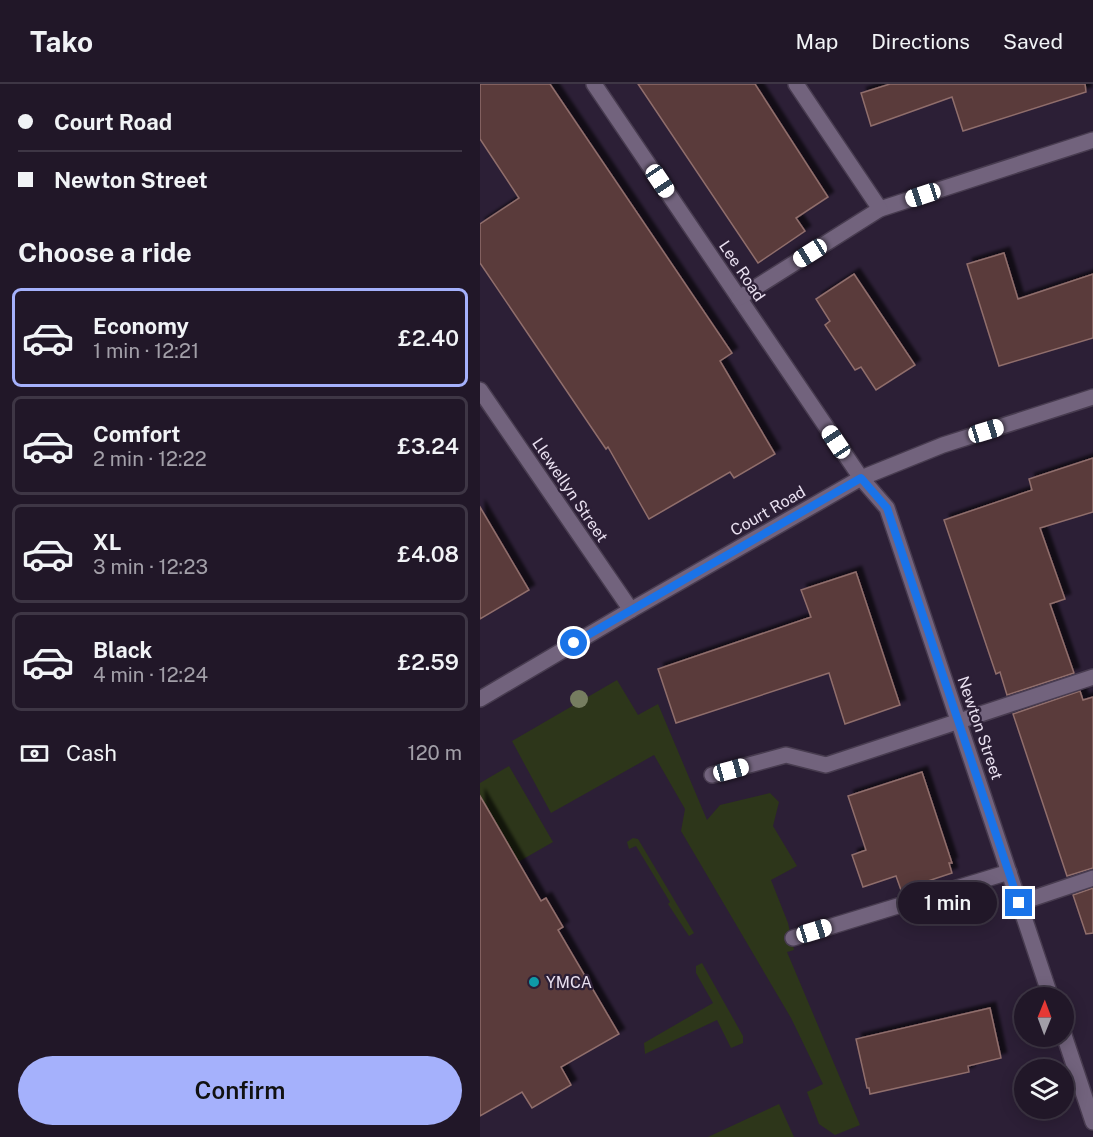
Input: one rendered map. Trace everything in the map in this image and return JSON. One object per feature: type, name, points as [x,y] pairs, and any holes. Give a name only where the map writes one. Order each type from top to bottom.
[{"type":"street","name":"Lee Road","points":[[594,84],[861,478]]},
{"type":"street","points":[[796,84],[880,209]]},
{"type":"street","points":[[739,298],[880,209],[1093,140]]},
{"type":"street","name":"Llewellyn Street","points":[[480,390],[631,610]]},
{"type":"street","name":"Court Road","points":[[480,699],[861,478],[943,445],[1093,397]]},
{"type":"street","name":"Newton Street","points":[[861,478],[887,508],[1047,987]]},
{"type":"street","points":[[712,775],[786,755],[826,765],[1093,677]]},
{"type":"street","points":[[793,938],[1009,872]]},
{"type":"street","points":[[1019,903],[1093,878]]},
{"type":"street","points":[[1068,1047],[1093,1122]]},
{"type":"green space","points":[[617,680],[638,715],[658,704],[707,820],[720,805],[770,793],[779,802],[773,826],[797,866],[771,880],[788,923],[794,950],[787,952],[860,1125],[835,1135],[819,1124],[807,1092],[823,1084],[791,1018],[681,831],[685,809],[654,755],[551,813],[512,741]]},
{"type":"green space","points":[[509,766],[553,842],[518,862],[480,799],[480,783]]},
{"type":"green space","points":[[633,838],[638,839],[694,933],[689,936],[668,904],[670,902],[636,846],[629,849],[627,842]]},
{"type":"green space","points":[[702,963],[743,1036],[743,1043],[731,1048],[717,1020],[645,1054],[644,1043],[713,1003],[696,973],[696,966]]},
{"type":"green space","points":[[779,1104],[794,1137],[708,1137]]},
{"type":"building","points":[[480,84],[550,84],[732,353],[720,361],[775,454],[734,478],[730,472],[649,519],[608,447],[606,449],[480,263],[480,224],[519,198],[480,139]]},
{"type":"building","points":[[638,84],[755,84],[828,197],[796,218],[805,231],[758,263]]},
{"type":"building","points":[[890,84],[1085,84],[1086,92],[963,131],[952,97],[871,126],[861,93]]},
{"type":"building","points":[[1004,253],[1018,299],[1093,274],[1093,338],[999,366],[967,264]]},
{"type":"building","points":[[854,274],[915,365],[876,390],[861,367],[855,370],[825,325],[830,321],[816,299]]},
{"type":"building","points":[[1093,458],[1093,512],[1040,528],[1065,599],[1050,604],[1074,673],[1007,695],[1000,672],[996,674],[944,520],[1032,490],[1029,479]]},
{"type":"building","points":[[480,507],[529,590],[480,619]]},
{"type":"building","points":[[856,572],[900,705],[845,724],[829,673],[676,723],[658,669],[811,617],[801,590]]},
{"type":"building","points":[[1080,691],[1083,700],[1093,697],[1093,868],[1067,876],[1013,714]]},
{"type":"building","points":[[922,772],[952,863],[949,863],[952,873],[901,890],[896,876],[863,887],[852,855],[866,850],[848,796]]},
{"type":"building","name":"YMCA","points":[[480,796],[541,901],[546,898],[563,927],[558,930],[619,1034],[561,1067],[571,1085],[532,1108],[522,1092],[480,1116]]},
{"type":"building","points":[[1093,888],[1093,933],[1086,934],[1073,895]]},
{"type":"building","points":[[990,1008],[1001,1058],[968,1066],[969,1072],[870,1094],[856,1039]]},
{"type":"place","name":"YMCA","points":[[534,982]]},
{"type":"route","points":[[574,643],[861,478],[887,508],[1019,903]]}]
